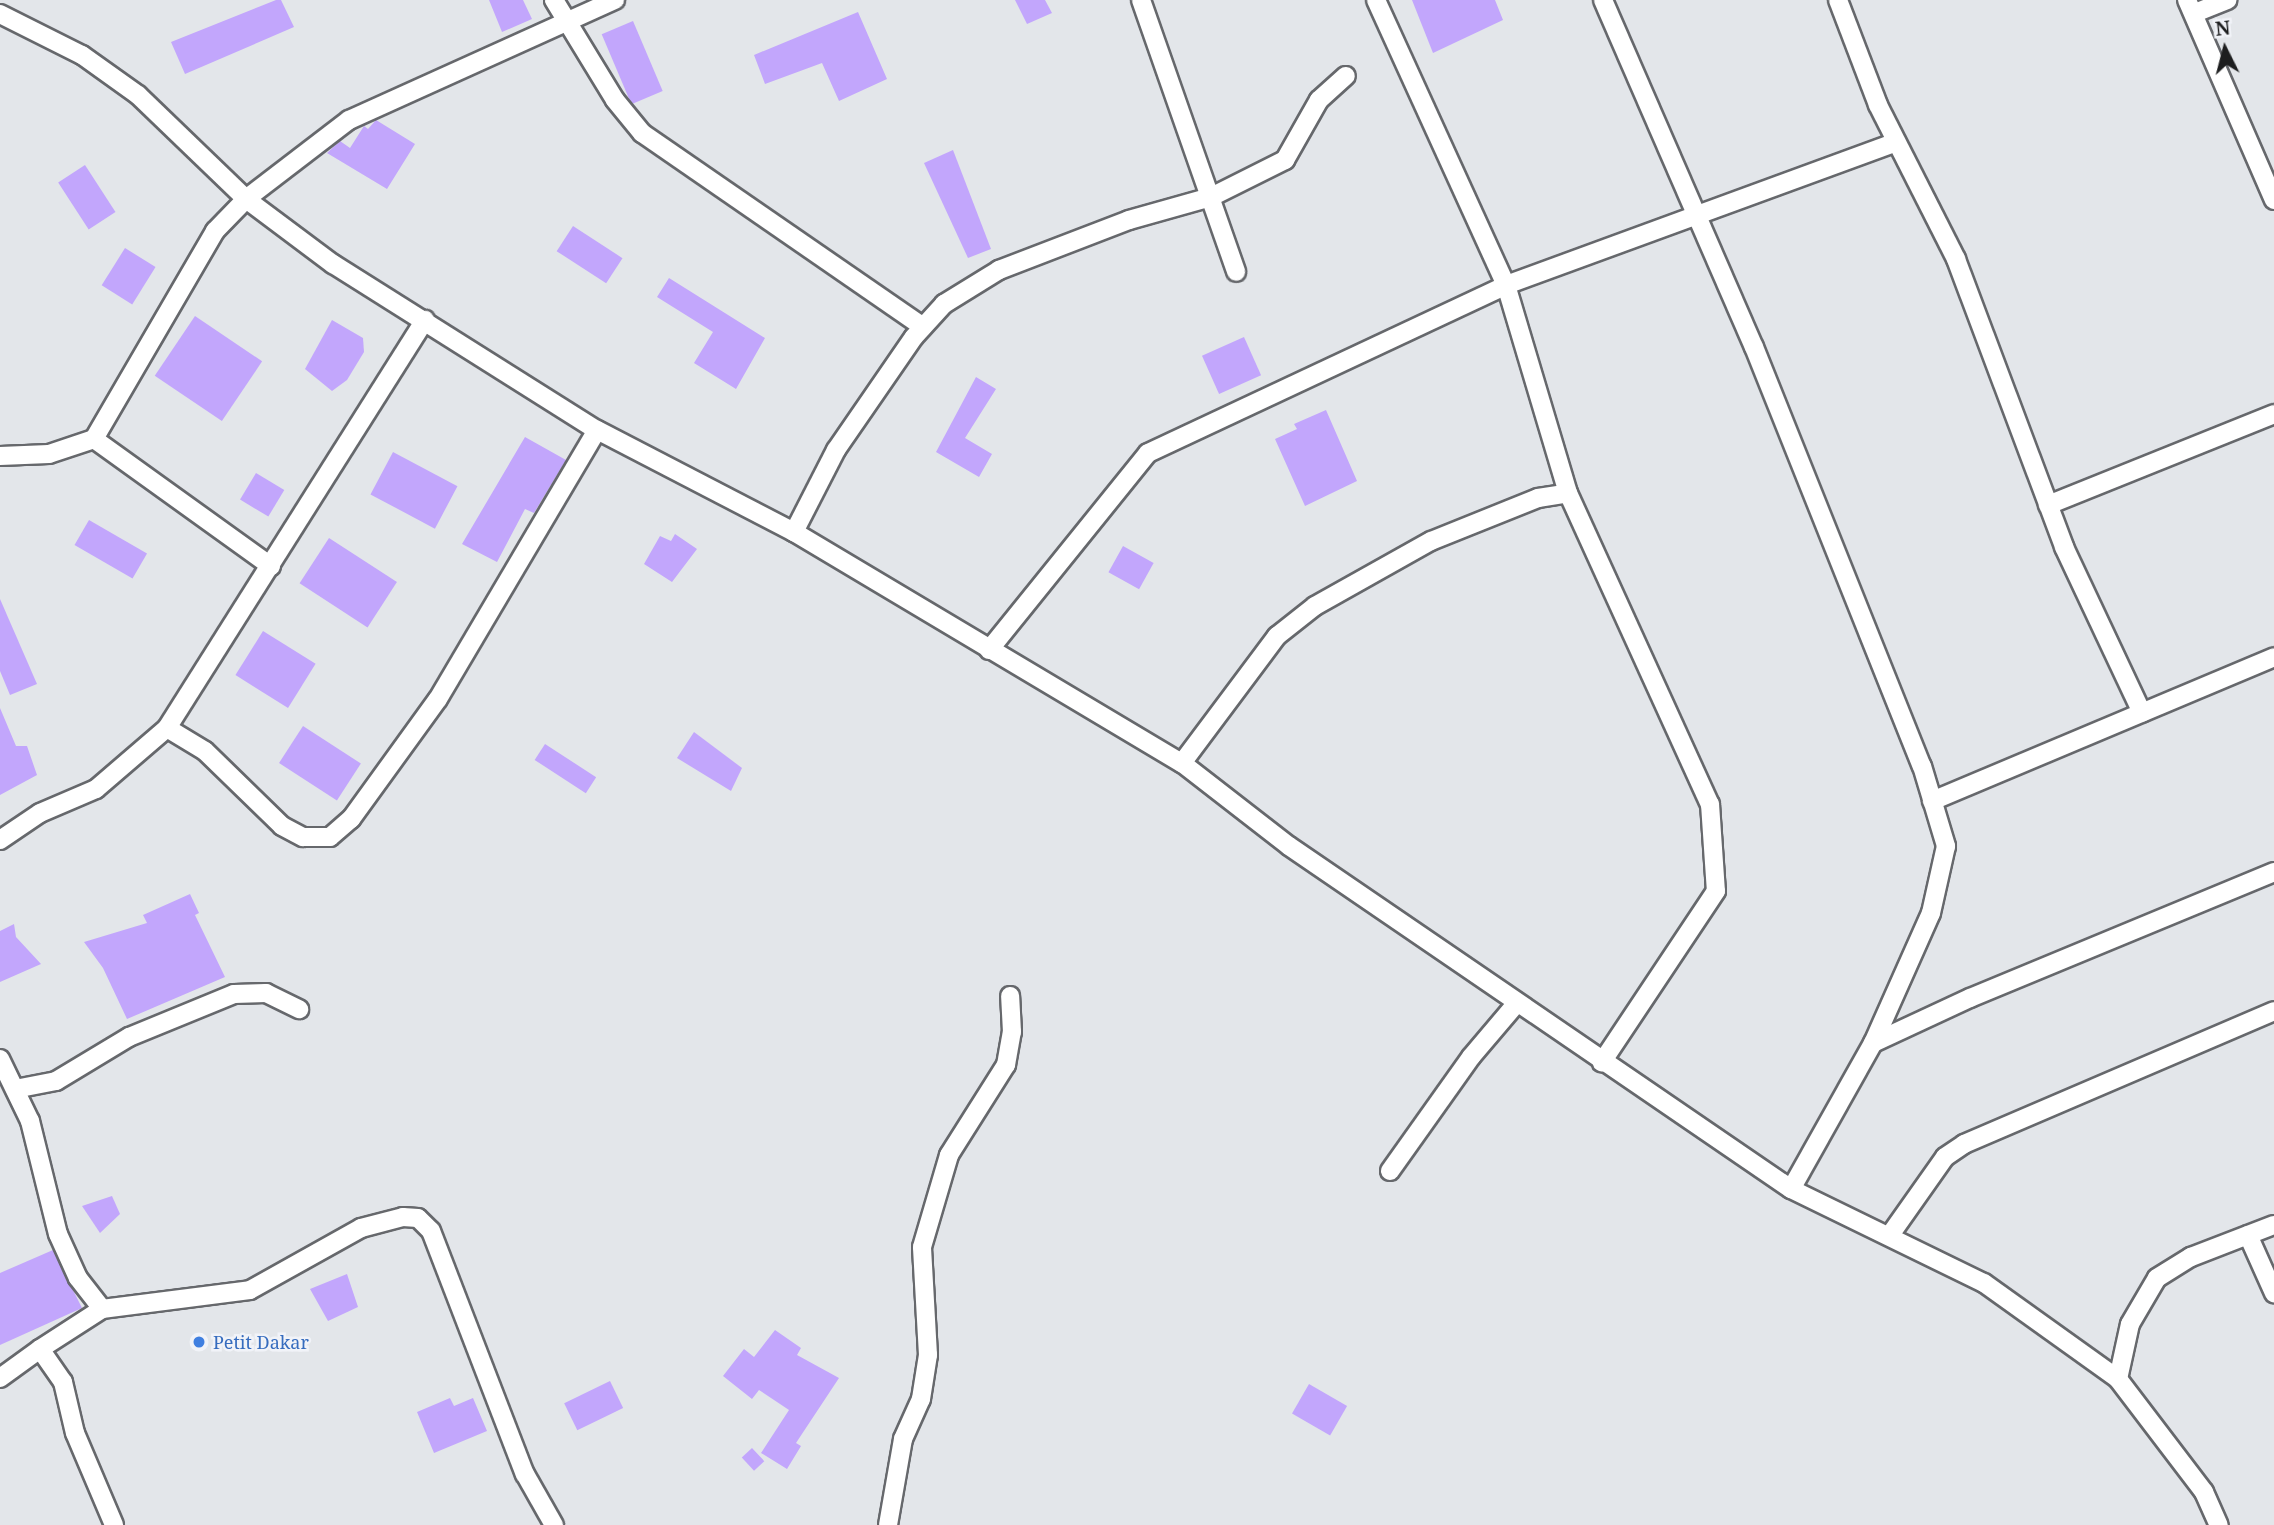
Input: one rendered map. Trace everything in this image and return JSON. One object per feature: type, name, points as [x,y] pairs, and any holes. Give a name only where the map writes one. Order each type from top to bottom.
[{"type":"street","points":[[554,0],[564,23],[642,133],[923,327]]},
{"type":"street","points":[[0,456],[49,454],[94,439],[215,231],[246,199],[349,120],[615,0]]},
{"type":"street","points":[[1141,0],[1236,272]]},
{"type":"street","points":[[1376,0],[1506,285],[1568,493],[1710,804],[1716,891],[1602,1062]]},
{"type":"street","points":[[1603,0],[1779,411],[1932,802],[1945,846],[1931,914],[1873,1043],[1791,1189]]},
{"type":"street","points":[[1838,0],[1896,142],[1956,259],[2048,505],[2142,713]]},
{"type":"street","points":[[2228,0],[2191,6],[2274,200]]},
{"type":"street","points":[[0,14],[82,55],[138,95],[246,199],[333,264],[597,430],[794,532],[1182,763],[1290,846],[1516,1004],[1791,1189],[1984,1283],[2118,1379],[2204,1492],[2219,1525]]},
{"type":"street","points":[[794,532],[836,450],[923,327],[944,304],[999,270],[1129,220],[1211,197],[1292,154],[1318,100],[1346,76]]},
{"type":"street","points":[[989,650],[1148,453],[1506,285],[1896,142]]},
{"type":"street","points":[[0,840],[40,813],[96,789],[167,728],[224,633],[271,566],[425,320]]},
{"type":"street","points":[[2048,505],[2274,414]]},
{"type":"street","points":[[167,728],[205,751],[282,826],[303,836],[330,837],[351,819],[438,699],[597,430]]},
{"type":"street","points":[[94,439],[271,566]]},
{"type":"street","points":[[1182,763],[1277,636],[1315,606],[1431,541],[1538,498],[1568,493]]},
{"type":"street","points":[[1932,802],[2274,657]]},
{"type":"street","points":[[1873,1043],[1970,998],[2274,872]]},
{"type":"street","points":[[15,1089],[56,1081],[129,1037],[234,994],[267,993],[299,1009]]},
{"type":"street","points":[[888,1525],[903,1439],[921,1399],[928,1355],[922,1247],[949,1155],[1006,1065],[1010,996]]},
{"type":"street","points":[[1390,1171],[1463,1068],[1516,1004]]},
{"type":"street","points":[[1890,1235],[1945,1157],[1964,1144],[2274,1011]]},
{"type":"street","points":[[0,1059],[30,1121],[58,1234],[78,1278],[102,1309]]},
{"type":"street","points":[[0,1378],[102,1309],[250,1290],[361,1228],[402,1217],[418,1218],[431,1231],[525,1474],[554,1525]]},
{"type":"street","points":[[2118,1379],[2130,1324],[2157,1278],[2191,1257],[2274,1225]]},
{"type":"street","points":[[2248,1235],[2274,1293]]},
{"type":"street","points":[[40,1349],[63,1382],[75,1433],[114,1525]]},
{"type":"building","points":[[281,0],[294,27],[185,74],[171,42]]},
{"type":"building","points":[[489,0],[523,0],[532,19],[502,32]]},
{"type":"building","points":[[1015,0],[1045,0],[1052,13],[1027,24]]},
{"type":"building","points":[[1412,0],[1495,0],[1503,20],[1433,53]]},
{"type":"building","points":[[858,12],[887,79],[839,101],[822,63],[765,84],[754,55]]},
{"type":"building","points":[[633,21],[663,91],[631,104],[602,34]]},
{"type":"building","points":[[376,120],[415,144],[387,189],[327,153],[340,141],[350,148],[364,126],[368,129]]},
{"type":"building","points":[[953,150],[991,249],[968,258],[924,163]]},
{"type":"building","points":[[85,165],[115,212],[89,229],[58,182]]},
{"type":"building","points":[[573,226],[622,258],[606,283],[557,251]]},
{"type":"building","points":[[125,248],[156,267],[132,304],[102,285]]},
{"type":"building","points":[[669,278],[765,338],[736,389],[694,363],[713,332],[657,297]]},
{"type":"building","points":[[195,316],[262,361],[222,421],[155,376]]},
{"type":"building","points":[[332,320],[363,338],[364,352],[347,380],[332,391],[305,369]]},
{"type":"building","points":[[1244,337],[1261,375],[1219,394],[1202,356]]},
{"type":"building","points":[[976,377],[996,389],[965,438],[992,454],[979,477],[936,452]]},
{"type":"building","points":[[1326,410],[1357,481],[1305,506],[1275,439],[1297,429],[1294,424]]},
{"type":"building","points":[[525,437],[566,460],[534,513],[525,509],[497,562],[462,544]]},
{"type":"building","points":[[393,452],[457,486],[435,529],[370,494]]},
{"type":"building","points":[[256,473],[284,490],[268,517],[240,500]]},
{"type":"building","points":[[89,520],[147,554],[133,579],[74,545]]},
{"type":"building","points":[[675,534],[697,549],[672,582],[644,564],[660,536],[671,541]]},
{"type":"building","points":[[329,538],[397,582],[368,627],[300,583]]},
{"type":"building","points":[[1123,546],[1154,563],[1139,589],[1108,572]]},
{"type":"building","points":[[0,599],[37,684],[10,695],[0,671]]},
{"type":"building","points":[[263,631],[316,664],[288,708],[235,675]]},
{"type":"building","points":[[0,708],[16,746],[27,746],[37,775],[0,795]]},
{"type":"building","points":[[303,726],[361,764],[337,800],[279,763]]},
{"type":"building","points":[[694,732],[742,768],[731,791],[677,758]]},
{"type":"building","points":[[545,744],[596,777],[586,793],[535,760]]},
{"type":"building","points":[[190,894],[199,913],[195,915],[225,977],[127,1019],[103,968],[84,942],[147,923],[143,915]]},
{"type":"building","points":[[14,924],[16,937],[41,964],[0,982],[0,931]]},
{"type":"building","points":[[112,1196],[120,1214],[100,1233],[82,1206]]},
{"type":"building","points":[[53,1250],[82,1308],[0,1345],[0,1273]]},
{"type":"building","points":[[347,1274],[358,1307],[328,1321],[310,1289]]},
{"type":"building","points":[[775,1330],[801,1348],[797,1355],[839,1378],[796,1443],[801,1446],[787,1469],[761,1453],[789,1410],[759,1390],[752,1399],[723,1376],[744,1349],[754,1357]]},
{"type":"building","points":[[610,1381],[623,1408],[577,1430],[564,1403]]},
{"type":"building","points":[[1309,1384],[1347,1406],[1330,1435],[1292,1413]]},
{"type":"building","points":[[450,1398],[454,1406],[473,1398],[487,1431],[434,1453],[417,1412]]},
{"type":"building","points":[[752,1448],[764,1461],[754,1471],[742,1458]]},
{"type":"place","name":"Petit Dakar","points":[[199,1342]]}]
